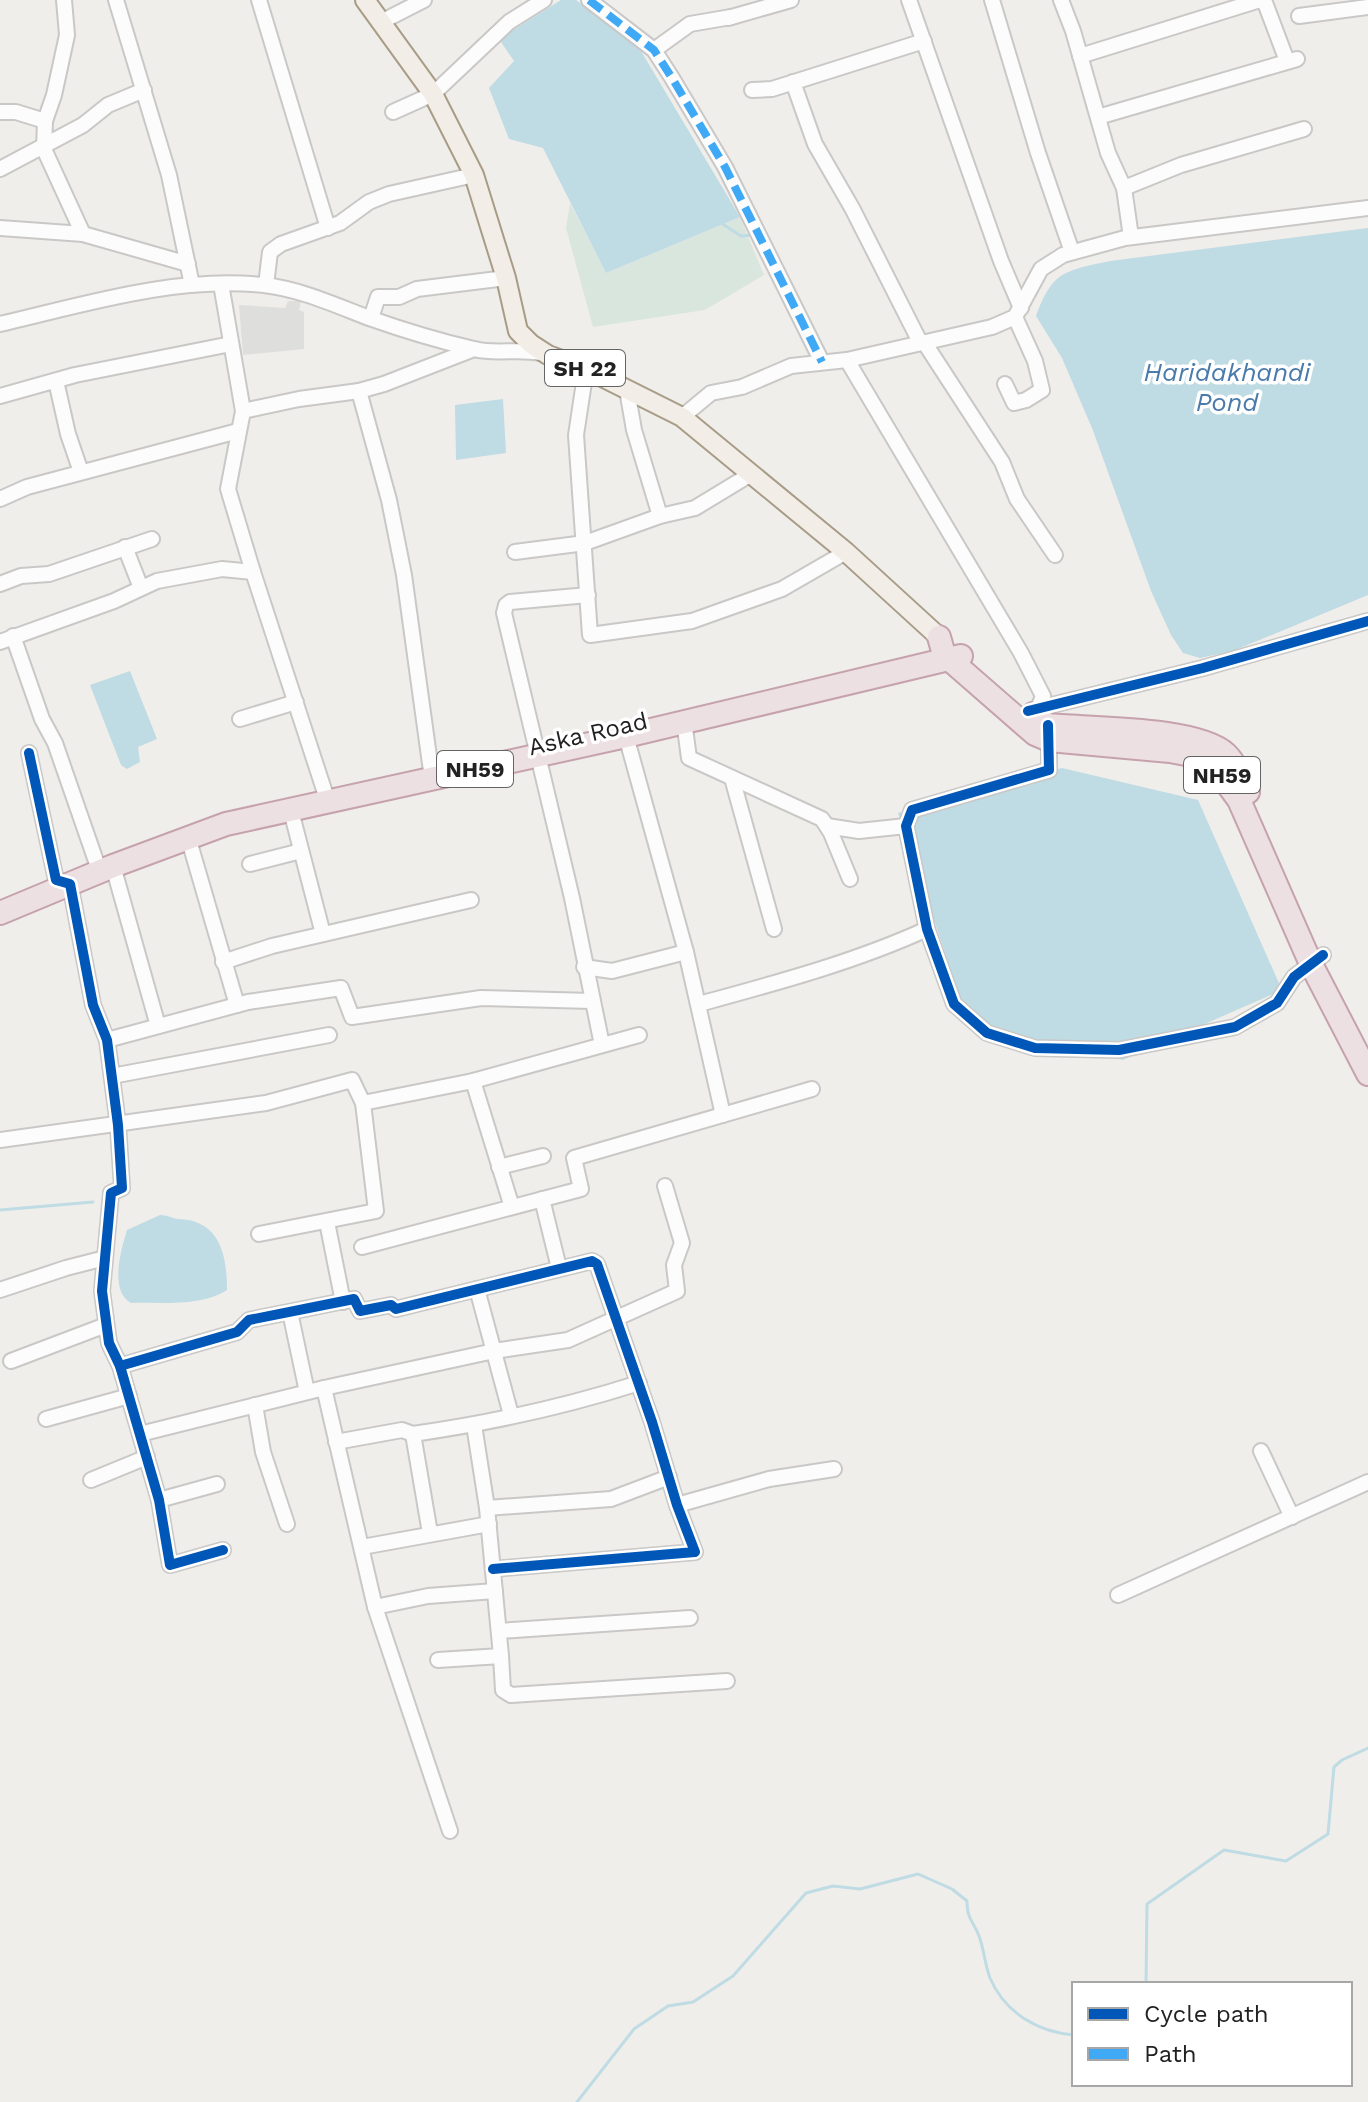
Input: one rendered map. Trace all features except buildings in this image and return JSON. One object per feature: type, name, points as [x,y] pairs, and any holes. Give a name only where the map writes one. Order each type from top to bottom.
[{"type":"highway","points":[[949,650],[1039,720]]},
{"type":"highway","name":"NH59","points":[[105,865],[226,824],[291,811],[327,798],[535,751],[626,736],[949,650],[1035,734],[1039,720],[1186,754],[1214,766],[1239,800],[1317,959],[1368,1074]]},
{"type":"highway","name":"Aska Road","points":[[0,904],[219,819],[535,751],[949,650]]},
{"type":"highway","name":"NH59","points":[[0,913],[63,882]]},
{"type":"highway","name":"NH59","points":[[1317,959],[1368,1042]]},
{"type":"main road","name":"SH 22","points":[[365,0],[433,94],[474,175],[506,278],[518,331],[548,355],[586,369],[682,417],[846,552],[949,650]]},
{"type":"street","points":[[64,0],[67,35],[45,121],[44,149],[83,234]]},
{"type":"street","points":[[116,0],[169,175],[192,285]]},
{"type":"street","points":[[259,0],[328,228]]},
{"type":"street","points":[[381,22],[424,0]]},
{"type":"street","points":[[393,112],[433,94],[509,22],[544,0]]},
{"type":"street","points":[[589,0],[654,50],[725,167],[822,362]]},
{"type":"street","points":[[654,50],[690,24],[729,18],[791,0]]},
{"type":"street","points":[[909,0],[1001,261],[1042,390],[1014,403],[1005,384]]},
{"type":"street","points":[[992,0],[1038,153],[1072,252]]},
{"type":"street","points":[[1061,0],[1108,153],[1124,188],[1131,237]]},
{"type":"street","points":[[1080,56],[1262,0],[1292,60],[1098,117]]},
{"type":"street","points":[[1299,16],[1368,7]]},
{"type":"street","points":[[752,90],[772,89],[924,41]]},
{"type":"street","points":[[793,82],[815,144],[922,342],[1002,462],[1017,499],[1055,555]]},
{"type":"street","points":[[0,169],[83,125],[108,105],[144,90]]},
{"type":"street","points":[[0,112],[16,112],[45,121]]},
{"type":"street","points":[[1124,188],[1194,161],[1304,129]]},
{"type":"street","points":[[266,285],[270,252],[281,244],[340,223],[369,202],[389,194],[474,175]]},
{"type":"street","points":[[682,417],[711,393],[742,387],[791,366],[847,360],[992,327],[1018,313],[1041,269],[1072,252],[1131,237],[1368,208]]},
{"type":"street","points":[[0,228],[83,234],[188,264]]},
{"type":"street","points":[[371,318],[378,297],[399,297],[417,289],[506,278]]},
{"type":"street","points":[[221,284],[243,411],[228,489],[327,798]]},
{"type":"street","points":[[0,324],[147,290],[192,285],[266,285],[326,300],[371,318],[474,349],[497,354],[524,350],[548,355]]},
{"type":"street","points":[[0,396],[231,344]]},
{"type":"street","points":[[243,411],[359,391],[474,349]]},
{"type":"street","points":[[847,360],[1021,653],[1043,696],[1039,720],[1049,770],[912,810],[906,826],[927,929],[954,1004],[987,1033],[1035,1048],[1119,1050],[1235,1027],[1277,1003],[1294,977],[1317,959]]},
{"type":"street","points":[[586,369],[576,435],[590,635],[692,621],[782,589],[846,552]]},
{"type":"street","points":[[56,381],[68,434],[81,472]]},
{"type":"street","points":[[627,390],[634,430],[660,516]]},
{"type":"street","points":[[359,391],[389,500],[404,575],[431,771]]},
{"type":"street","points":[[0,499],[27,487],[238,431]]},
{"type":"street","points":[[515,552],[585,543],[660,516],[695,508],[751,474]]},
{"type":"street","points":[[0,584],[21,576],[49,574],[152,539]]},
{"type":"street","points":[[125,547],[141,588]]},
{"type":"street","points":[[158,1026],[105,865],[55,743],[7,639],[114,601],[157,581],[222,569],[253,572]]},
{"type":"street","points":[[588,595],[510,602],[504,613],[572,898],[602,1045]]},
{"type":"street","points":[[1039,720],[1203,668],[1368,621]]},
{"type":"street","points":[[240,719],[296,702]]},
{"type":"street","points":[[684,721],[689,758],[822,819],[850,879]]},
{"type":"street","points":[[626,736],[686,952],[723,1115]]},
{"type":"street","points":[[29,753],[93,1005],[107,1040],[112,1076],[122,1188],[111,1193],[102,1291],[109,1343],[120,1366],[159,1500],[170,1565],[223,1550]]},
{"type":"street","points":[[732,778],[774,929]]},
{"type":"street","points":[[291,811],[323,934]]},
{"type":"street","points":[[827,826],[859,831],[906,826]]},
{"type":"street","points":[[188,837],[237,1005]]},
{"type":"street","points":[[250,864],[301,851]]},
{"type":"street","points":[[223,962],[263,948],[471,900]]},
{"type":"street","points":[[699,1004],[895,943],[927,929]]},
{"type":"street","points":[[584,967],[612,971],[686,952]]},
{"type":"street","points":[[107,1040],[237,1005],[341,988],[352,1017],[481,998],[592,1001]]},
{"type":"street","points":[[112,1076],[329,1035]]},
{"type":"street","points":[[363,1103],[473,1081],[639,1035]]},
{"type":"street","points":[[0,1140],[266,1103],[352,1080],[363,1103],[376,1211],[259,1234]]},
{"type":"street","points":[[473,1081],[512,1207]]},
{"type":"street","points":[[362,1247],[581,1189],[574,1158],[812,1089]]},
{"type":"street","points":[[499,1167],[543,1156]]},
{"type":"street","points":[[140,1434],[324,1388],[494,1351],[568,1340],[677,1291],[674,1265],[682,1243],[665,1186]]},
{"type":"street","points":[[542,1199],[559,1268]]},
{"type":"street","points":[[327,1222],[343,1302]]},
{"type":"street","points":[[0,1290],[105,1258]]},
{"type":"street","points":[[120,1366],[237,1332],[249,1320],[354,1299],[360,1311],[391,1305],[396,1309],[592,1261],[597,1264],[695,1552],[493,1569]]},
{"type":"street","points":[[477,1289],[511,1415]]},
{"type":"street","points":[[290,1312],[307,1392]]},
{"type":"street","points":[[11,1361],[106,1325]]},
{"type":"street","points":[[336,1442],[402,1430],[413,1434],[474,1425],[569,1405],[639,1383]]},
{"type":"street","points":[[324,1388],[375,1607],[450,1831]]},
{"type":"street","points":[[46,1419],[129,1396]]},
{"type":"street","points":[[255,1405],[263,1452],[287,1524]]},
{"type":"street","points":[[474,1425],[489,1524],[503,1690],[511,1695],[727,1681]]},
{"type":"street","points":[[413,1434],[430,1533]]},
{"type":"street","points":[[1261,1451],[1292,1517]]},
{"type":"street","points":[[91,1480],[147,1457]]},
{"type":"street","points":[[677,1505],[769,1479],[834,1469]]},
{"type":"street","points":[[487,1508],[611,1499],[669,1477]]},
{"type":"street","points":[[1118,1595],[1368,1482]]},
{"type":"street","points":[[159,1500],[217,1484]]},
{"type":"street","points":[[362,1547],[489,1524]]},
{"type":"street","points":[[375,1607],[428,1596],[495,1591]]},
{"type":"street","points":[[499,1631],[690,1618]]},
{"type":"street","points":[[438,1660],[501,1656]]},
{"type":"shaded area","points":[[570,203],[606,273],[740,217],[764,275],[705,310],[593,327],[566,228]]},
{"type":"shaded area","points":[[288,301],[301,301],[299,310],[304,312],[304,349],[243,355],[239,305],[285,308]]},
{"type":"water","points":[[561,0],[576,0],[638,46],[740,217],[606,273],[543,148],[509,139],[489,88],[514,61],[499,39]]},
{"type":"water","name":"Haridakhandi Pond","points":[[1368,228],[1368,595],[1233,651],[1200,658],[1183,653],[1171,635],[1151,591],[1092,428],[1062,358],[1036,316],[1042,301],[1048,289],[1062,275],[1095,264]]},
{"type":"water","points":[[503,399],[506,453],[456,460],[455,405]]},
{"type":"water","points":[[130,671],[157,739],[138,747],[140,762],[127,769],[121,765],[90,685]]},
{"type":"water","points":[[1062,768],[1198,800],[1282,990],[1123,1060],[970,1027],[898,813]]},
{"type":"water","points":[[160,1215],[192,1221],[212,1233],[223,1252],[227,1290],[205,1299],[181,1302],[131,1303],[124,1297],[118,1270],[127,1230]]},
{"type":"waterway","points":[[721,223],[741,236],[753,235]]},
{"type":"waterway","points":[[0,1210],[93,1202]]},
{"type":"waterway","points":[[1146,1982],[1147,1904],[1224,1850],[1286,1861],[1328,1834],[1334,1767],[1368,1748]]},
{"type":"waterway","points":[[577,2102],[634,2029],[668,2006],[693,2002],[733,1976],[806,1893],[833,1886],[860,1889],[918,1874],[952,1889],[967,1901],[990,1978],[1004,2001],[1036,2025],[1072,2035]]},
{"type":"marked path","points":[[589,0],[654,50],[725,167],[822,362]]},
{"type":"cycle path","points":[[1028,711],[1203,668],[1368,621]]},
{"type":"cycle path","points":[[1048,725],[1049,770],[912,810],[906,826],[927,929],[954,1004],[987,1033],[1035,1048],[1119,1050],[1235,1027],[1277,1003],[1294,977],[1323,955]]},
{"type":"cycle path","points":[[29,753],[56,880],[70,884],[93,1005],[107,1040],[122,1188],[111,1193],[102,1291],[109,1343],[120,1366],[159,1500],[170,1565],[223,1550]]},
{"type":"cycle path","points":[[120,1366],[237,1332],[249,1320],[354,1299],[360,1311],[391,1305],[396,1309],[592,1261],[597,1264],[695,1552],[493,1569]]}]
